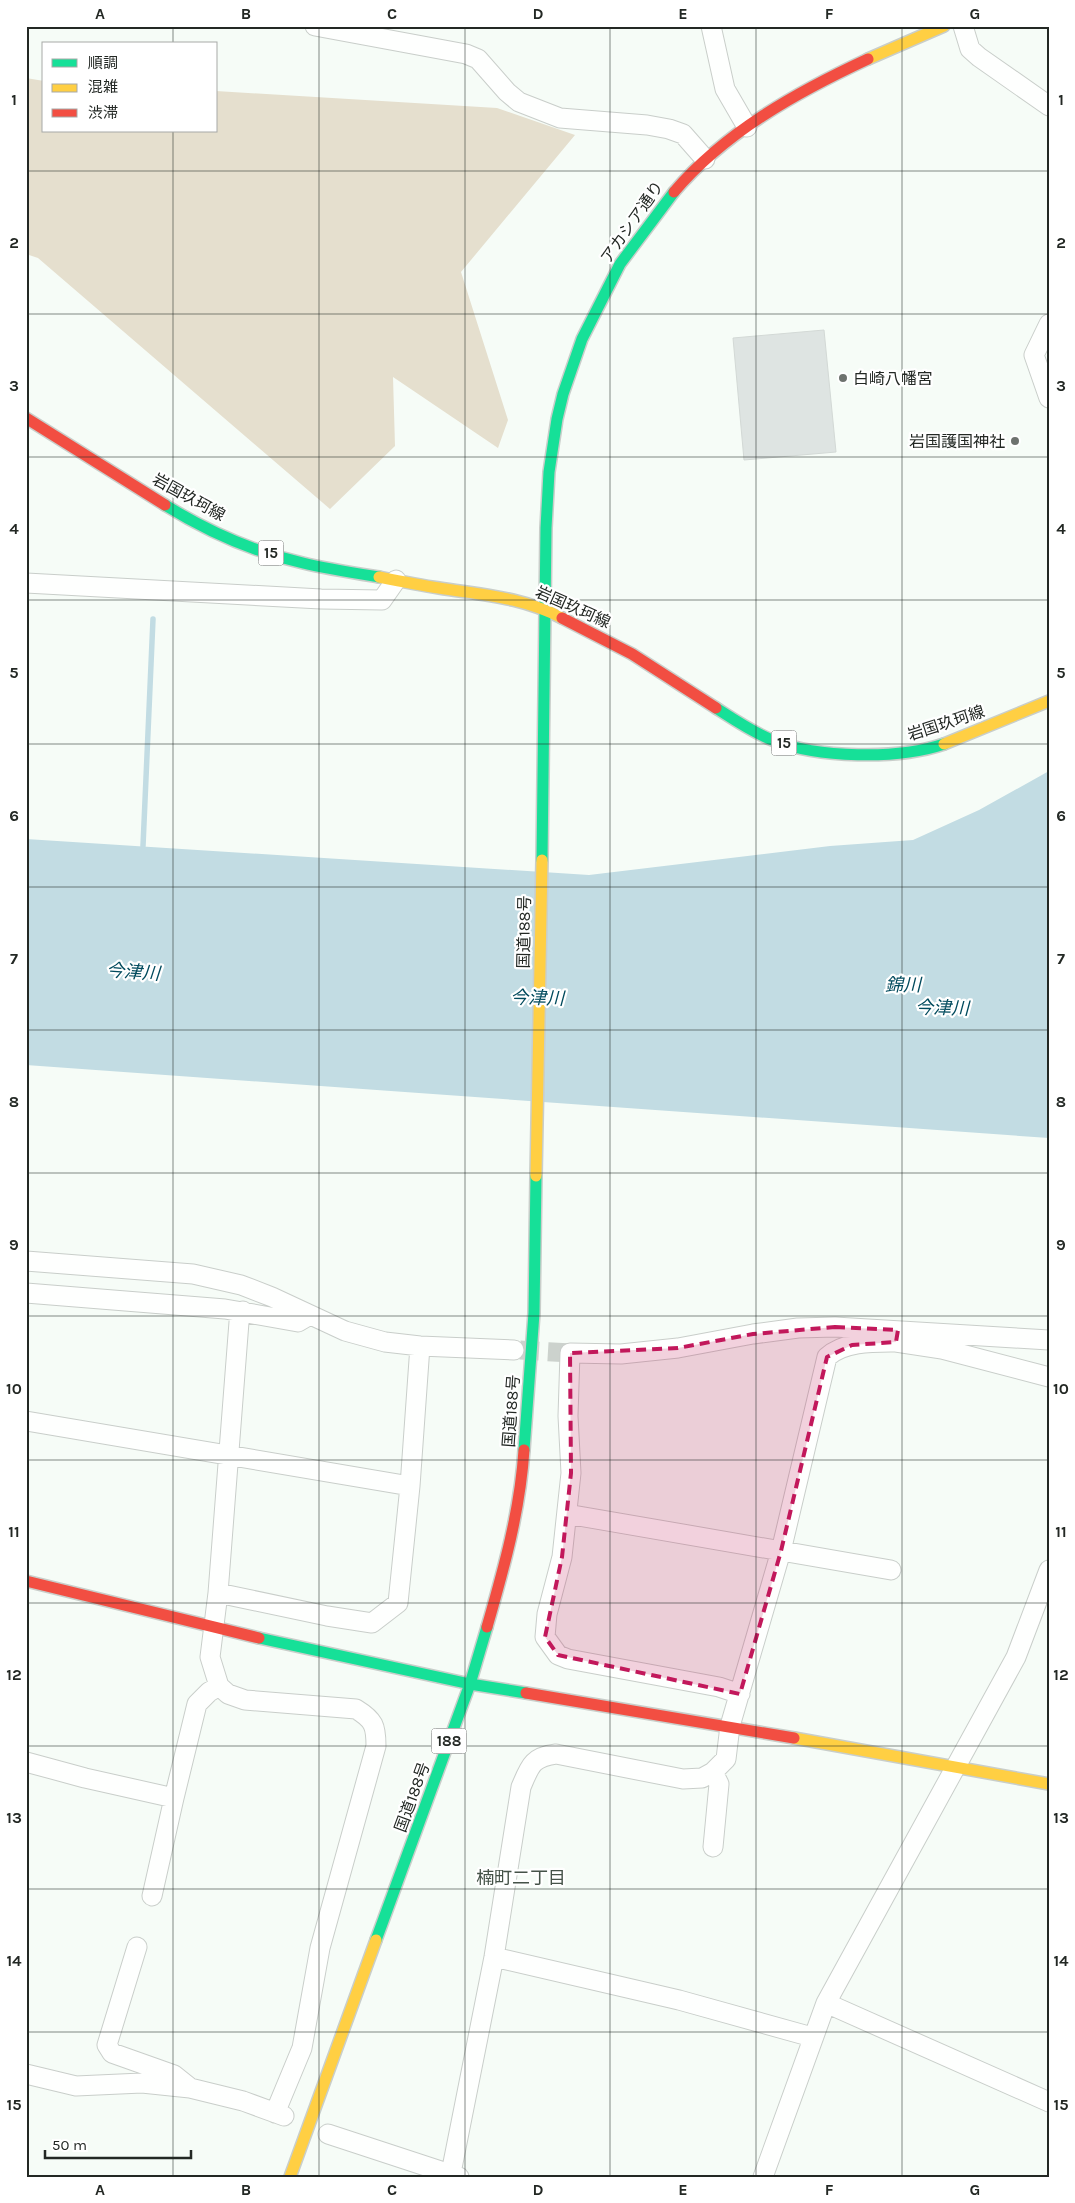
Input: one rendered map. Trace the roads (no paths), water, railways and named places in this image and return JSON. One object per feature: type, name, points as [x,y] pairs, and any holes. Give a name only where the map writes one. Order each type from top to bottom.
[{"type":"main road","name":"アカシア通り","points":[[544,609],[545,548],[551,457],[562,395],[579,346],[623,258],[679,184],[705,159],[747,127],[795,97],[860,63],[944,26]]},
{"type":"main road","name":"岩国玖珂線","points":[[26,418],[192,522],[252,548],[302,563],[511,598],[544,609],[632,654],[744,726],[772,740],[815,751],[903,754],[942,745],[1009,719],[1049,700]]},
{"type":"main road","name":"国道188号","points":[[290,2177],[470,1684],[508,1556],[522,1482],[527,1429],[534,1288],[546,658],[544,609]]},
{"type":"main road","points":[[26,1581],[213,1628],[470,1684],[730,1726],[1049,1784]]},
{"type":"street","points":[[711,26],[718,65],[725,89],[747,127]]},
{"type":"street","points":[[963,26],[970,49],[1049,106]]},
{"type":"street","points":[[327,27],[466,54],[478,59],[508,92],[520,102],[560,118],[647,125],[683,134],[705,159]]},
{"type":"street","points":[[1049,324],[1034,355],[1049,398]]},
{"type":"street","points":[[26,583],[311,599],[382,600],[396,580]]},
{"type":"street","points":[[26,1261],[193,1274],[240,1285],[272,1297],[345,1331],[385,1342],[420,1346],[514,1350]]},
{"type":"street","points":[[26,1293],[243,1311],[298,1322],[310,1315]]},
{"type":"street","points":[[26,2074],[76,2086],[142,2084],[190,2088],[243,2101],[280,2114],[302,2048],[320,1948],[376,1746],[376,1729],[369,1717],[356,1709],[245,1700],[228,1694],[219,1686],[210,1656],[218,1593],[239,1322],[243,1311]]},
{"type":"street","points":[[740,1694],[718,1687],[568,1659],[558,1655],[545,1637],[547,1614],[562,1557],[571,1473],[568,1416],[570,1353],[621,1354],[678,1348],[798,1328],[835,1327],[897,1336],[1049,1340]]},
{"type":"street","points":[[328,2134],[455,2175],[494,1957],[521,1787],[530,1765],[542,1756],[556,1754],[682,1779],[702,1778],[713,1772],[726,1759],[730,1726],[781,1551],[827,1357],[834,1350],[897,1336],[1049,1377]]},
{"type":"street","points":[[218,1593],[327,1616],[372,1623],[398,1603],[410,1486],[420,1346]]},
{"type":"street","points":[[26,1422],[410,1486]]},
{"type":"street","points":[[567,1514],[891,1570]]},
{"type":"street","points":[[763,2177],[812,2037],[826,2003],[1016,1657],[1049,1570]]},
{"type":"street","points":[[152,1896],[197,1704],[209,1692],[219,1686]]},
{"type":"street","points":[[26,1762],[85,1778],[174,1798]]},
{"type":"street","points":[[713,1772],[718,1784],[713,1846]]},
{"type":"street","points":[[137,1947],[107,2046],[112,2053],[174,2075],[190,2088]]},
{"type":"street","points":[[494,1957],[679,2000],[812,2037]]},
{"type":"street","points":[[826,2003],[1049,2102]]},
{"type":"water","name":"錦川","points":[[1049,771],[1049,1138],[26,1065],[26,839],[589,875],[830,846],[913,840],[979,810]]},
{"type":"waterway","points":[[143,846],[153,619]]},
{"type":"tunnel","points":[[520,1350],[570,1353]]},
{"type":"place","name":"白崎八幡宮","points":[[843,378]]},
{"type":"place","name":"岩国護国神社","points":[[1015,441]]},
{"type":"district","name":"楠町二丁目","points":[[521,1878]]},
{"type":"water label","name":"今津川","points":[[133,972]]},
{"type":"water label","name":"今津川","points":[[537,998]]},
{"type":"water label","name":"今津川","points":[[942,1008]]}]
